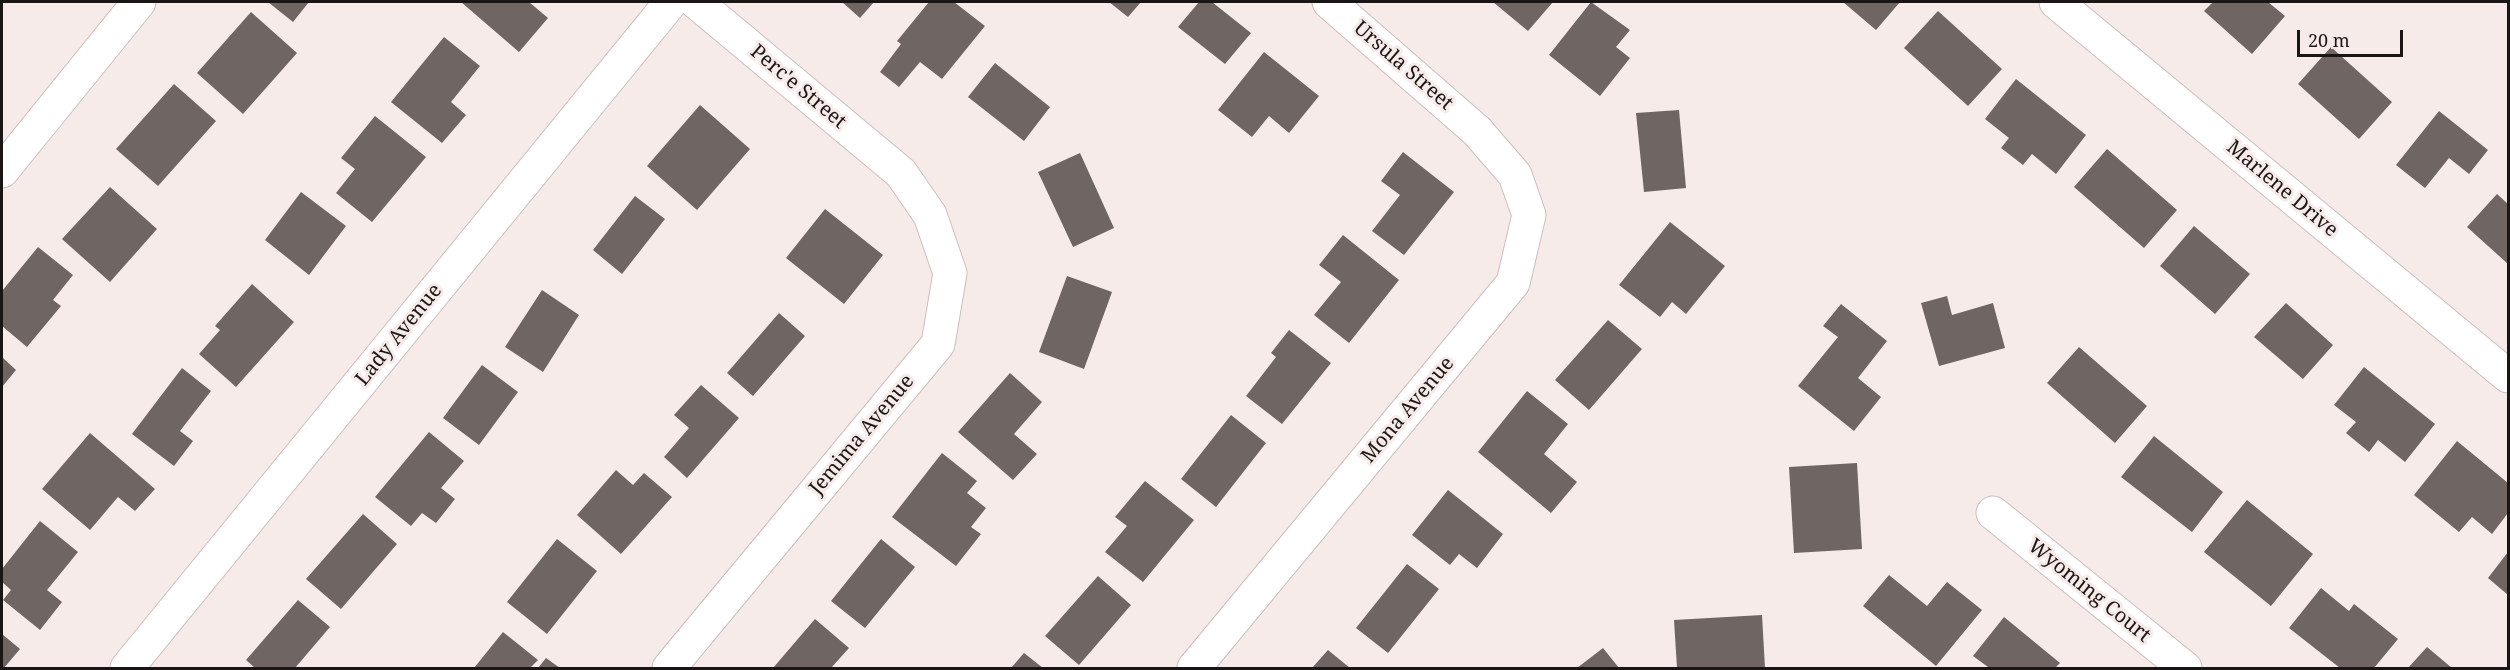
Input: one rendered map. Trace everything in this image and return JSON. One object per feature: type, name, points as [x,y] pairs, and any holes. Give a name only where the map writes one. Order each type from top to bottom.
[{"type":"street","points":[[2,171],[139,2]]},
{"type":"street","name":"Lady Avenue","points":[[127,669],[671,2]]},
{"type":"street","name":"Perc'e Street","points":[[696,2],[901,173]]},
{"type":"street","name":"Ursula Street","points":[[1329,2],[1477,131]]},
{"type":"street","name":"Marlene Drive","points":[[2056,2],[2508,376]]},
{"type":"street","name":"Mona Avenue","points":[[1194,669],[1513,283],[1529,215],[1515,175],[1477,131]]},
{"type":"street","name":"Jemima Avenue","points":[[669,669],[938,344],[950,273],[930,215],[901,173]]},
{"type":"street","name":"Wyoming Court","points":[[1993,513],[2185,669]]},
{"type":"building","points":[[268,2],[309,2],[293,22]]},
{"type":"building","points":[[461,2],[529,2],[548,18],[519,52]]},
{"type":"building","points":[[842,2],[874,2],[860,18]]},
{"type":"building","points":[[929,2],[954,2],[985,26],[942,79],[920,62],[899,87],[880,72],[901,44],[897,41]]},
{"type":"building","points":[[1109,2],[1141,2],[1128,17]]},
{"type":"building","points":[[1199,2],[1212,2],[1251,33],[1225,64],[1178,27]]},
{"type":"building","points":[[1493,2],[1553,2],[1528,31]]},
{"type":"building","points":[[1591,2],[1630,30],[1616,47],[1630,58],[1600,96],[1549,55]]},
{"type":"building","points":[[1843,2],[1900,2],[1876,30]]},
{"type":"building","points":[[2213,2],[2268,2],[2285,16],[2252,54],[2204,11]]},
{"type":"building","points":[[1938,11],[2002,69],[1968,106],[1904,48]]},
{"type":"building","points":[[251,12],[297,53],[243,114],[197,73]]},
{"type":"building","points":[[444,37],[480,66],[451,102],[466,115],[442,143],[391,102]]},
{"type":"building","points":[[2331,47],[2392,102],[2359,139],[2298,84]]},
{"type":"building","points":[[1264,52],[1319,96],[1289,133],[1269,116],[1252,137],[1218,110]]},
{"type":"building","points":[[995,63],[1050,107],[1024,141],[968,97]]},
{"type":"building","points":[[2016,79],[2086,135],[2056,174],[2032,154],[2023,165],[2001,148],[2009,138],[1985,119]]},
{"type":"building","points":[[174,84],[216,121],[158,186],[116,149]]},
{"type":"building","points":[[700,105],[750,149],[697,210],[647,166]]},
{"type":"building","points":[[1679,110],[1686,188],[1644,192],[1636,113]]},
{"type":"building","points":[[2439,111],[2488,150],[2469,174],[2449,158],[2425,188],[2396,165]]},
{"type":"building","points":[[375,116],[426,157],[372,222],[336,193],[355,169],[341,158]]},
{"type":"building","points":[[2107,149],[2177,210],[2144,248],[2074,187]]},
{"type":"building","points":[[1403,152],[1454,192],[1404,255],[1372,231],[1400,195],[1381,181]]},
{"type":"building","points":[[1080,153],[1114,228],[1073,247],[1038,172]]},
{"type":"building","points":[[110,187],[157,229],[110,282],[62,239]]},
{"type":"building","points":[[301,192],[346,226],[309,275],[265,240]]},
{"type":"building","points":[[2497,194],[2508,204],[2508,264],[2467,227]]},
{"type":"building","points":[[635,196],[665,219],[622,274],[593,250]]},
{"type":"building","points":[[825,209],[883,255],[844,304],[786,258]]},
{"type":"building","points":[[1670,222],[1725,266],[1686,314],[1672,302],[1660,317],[1619,285]]},
{"type":"building","points":[[2194,226],[2250,274],[2215,314],[2160,266]]},
{"type":"building","points":[[1343,235],[1399,280],[1349,343],[1314,315],[1341,282],[1319,265]]},
{"type":"building","points":[[38,247],[73,275],[53,300],[61,306],[27,347],[2,326],[2,291]]},
{"type":"building","points":[[1067,276],[1112,292],[1084,369],[1039,352]]},
{"type":"building","points":[[252,284],[294,322],[236,387],[199,354],[220,330],[215,326]]},
{"type":"building","points":[[542,290],[579,315],[543,372],[505,347]]},
{"type":"building","points":[[1947,296],[1952,315],[1993,303],[2005,348],[1939,366],[1921,303]]},
{"type":"building","points":[[2286,303],[2333,345],[2303,379],[2254,337]]},
{"type":"building","points":[[1841,304],[1887,341],[1858,378],[1881,397],[1854,431],[1798,386],[1838,337],[1823,326]]},
{"type":"building","points":[[779,313],[805,336],[753,396],[727,373]]},
{"type":"building","points":[[1608,320],[1642,349],[1589,410],[1555,380]]},
{"type":"building","points":[[1289,330],[1331,363],[1282,424],[1246,396],[1276,357],[1271,353]]},
{"type":"building","points":[[2079,347],[2147,406],[2115,443],[2047,383]]},
{"type":"building","points":[[2,357],[16,370],[2,387]]},
{"type":"building","points":[[482,365],[518,392],[479,445],[443,418]]},
{"type":"building","points":[[2364,367],[2435,424],[2405,462],[2378,440],[2369,452],[2346,433],[2356,422],[2334,405]]},
{"type":"building","points":[[182,368],[211,391],[180,431],[193,441],[174,466],[132,434]]},
{"type":"building","points":[[1010,373],[1042,402],[1014,434],[1037,454],[1013,480],[958,432]]},
{"type":"building","points":[[701,385],[739,418],[687,478],[664,457],[689,428],[674,415]]},
{"type":"building","points":[[1527,391],[1568,424],[1544,454],[1577,482],[1551,513],[1478,452]]},
{"type":"building","points":[[1231,415],[1266,443],[1216,507],[1181,479]]},
{"type":"building","points":[[429,432],[464,461],[441,488],[455,499],[436,523],[422,513],[411,526],[375,497]]},
{"type":"building","points":[[90,433],[155,489],[135,511],[118,497],[90,530],[42,489]]},
{"type":"building","points":[[2154,436],[2223,492],[2192,532],[2121,477]]},
{"type":"building","points":[[2457,441],[2508,483],[2508,513],[2492,534],[2472,517],[2459,532],[2414,495]]},
{"type":"building","points":[[942,453],[977,481],[967,493],[986,508],[971,527],[981,534],[956,566],[892,517]]},
{"type":"building","points":[[1857,463],[1862,549],[1794,553],[1789,467]]},
{"type":"building","points":[[616,470],[633,485],[644,473],[672,497],[621,554],[577,515]]},
{"type":"building","points":[[1145,481],[1194,520],[1143,582],[1105,552],[1127,526],[1115,517]]},
{"type":"building","points":[[1448,490],[1503,534],[1477,568],[1459,554],[1450,565],[1412,535]]},
{"type":"building","points":[[2247,500],[2313,554],[2271,606],[2204,552]]},
{"type":"building","points":[[363,514],[397,544],[341,609],[306,579]]},
{"type":"building","points":[[40,521],[78,552],[47,590],[62,602],[40,630],[3,600],[11,590],[2,582],[2,569]]},
{"type":"building","points":[[557,539],[597,571],[547,634],[507,602]]},
{"type":"building","points":[[881,539],[915,567],[865,628],[831,601]]},
{"type":"building","points":[[2508,552],[2508,595],[2488,578]]},
{"type":"building","points":[[1407,564],[1439,589],[1388,653],[1356,628]]},
{"type":"building","points":[[1889,575],[1927,606],[1947,582],[1982,610],[1936,666],[1863,606]]},
{"type":"building","points":[[1098,576],[1131,605],[1079,665],[1045,636]]},
{"type":"building","points":[[2321,588],[2349,611],[2354,604],[2398,639],[2374,668],[2340,668],[2289,628]]},
{"type":"building","points":[[298,600],[330,627],[295,668],[255,668],[246,660]]},
{"type":"building","points":[[1762,615],[1765,668],[1677,668],[1674,620]]},
{"type":"building","points":[[2004,617],[2060,663],[2055,668],[1986,668],[1988,667],[1973,656]]},
{"type":"building","points":[[815,619],[849,648],[831,668],[773,668]]},
{"type":"building","points":[[503,632],[538,660],[530,668],[474,668]]},
{"type":"building","points":[[2,634],[20,649],[4,668],[2,668]]},
{"type":"building","points":[[2427,647],[2452,668],[2408,668]]},
{"type":"building","points":[[1603,648],[1619,668],[1577,668]]},
{"type":"building","points":[[1328,650],[1350,668],[1312,668]]},
{"type":"building","points":[[1024,653],[1043,668],[1011,668]]},
{"type":"building","points":[[546,658],[560,668],[538,668]]}]
